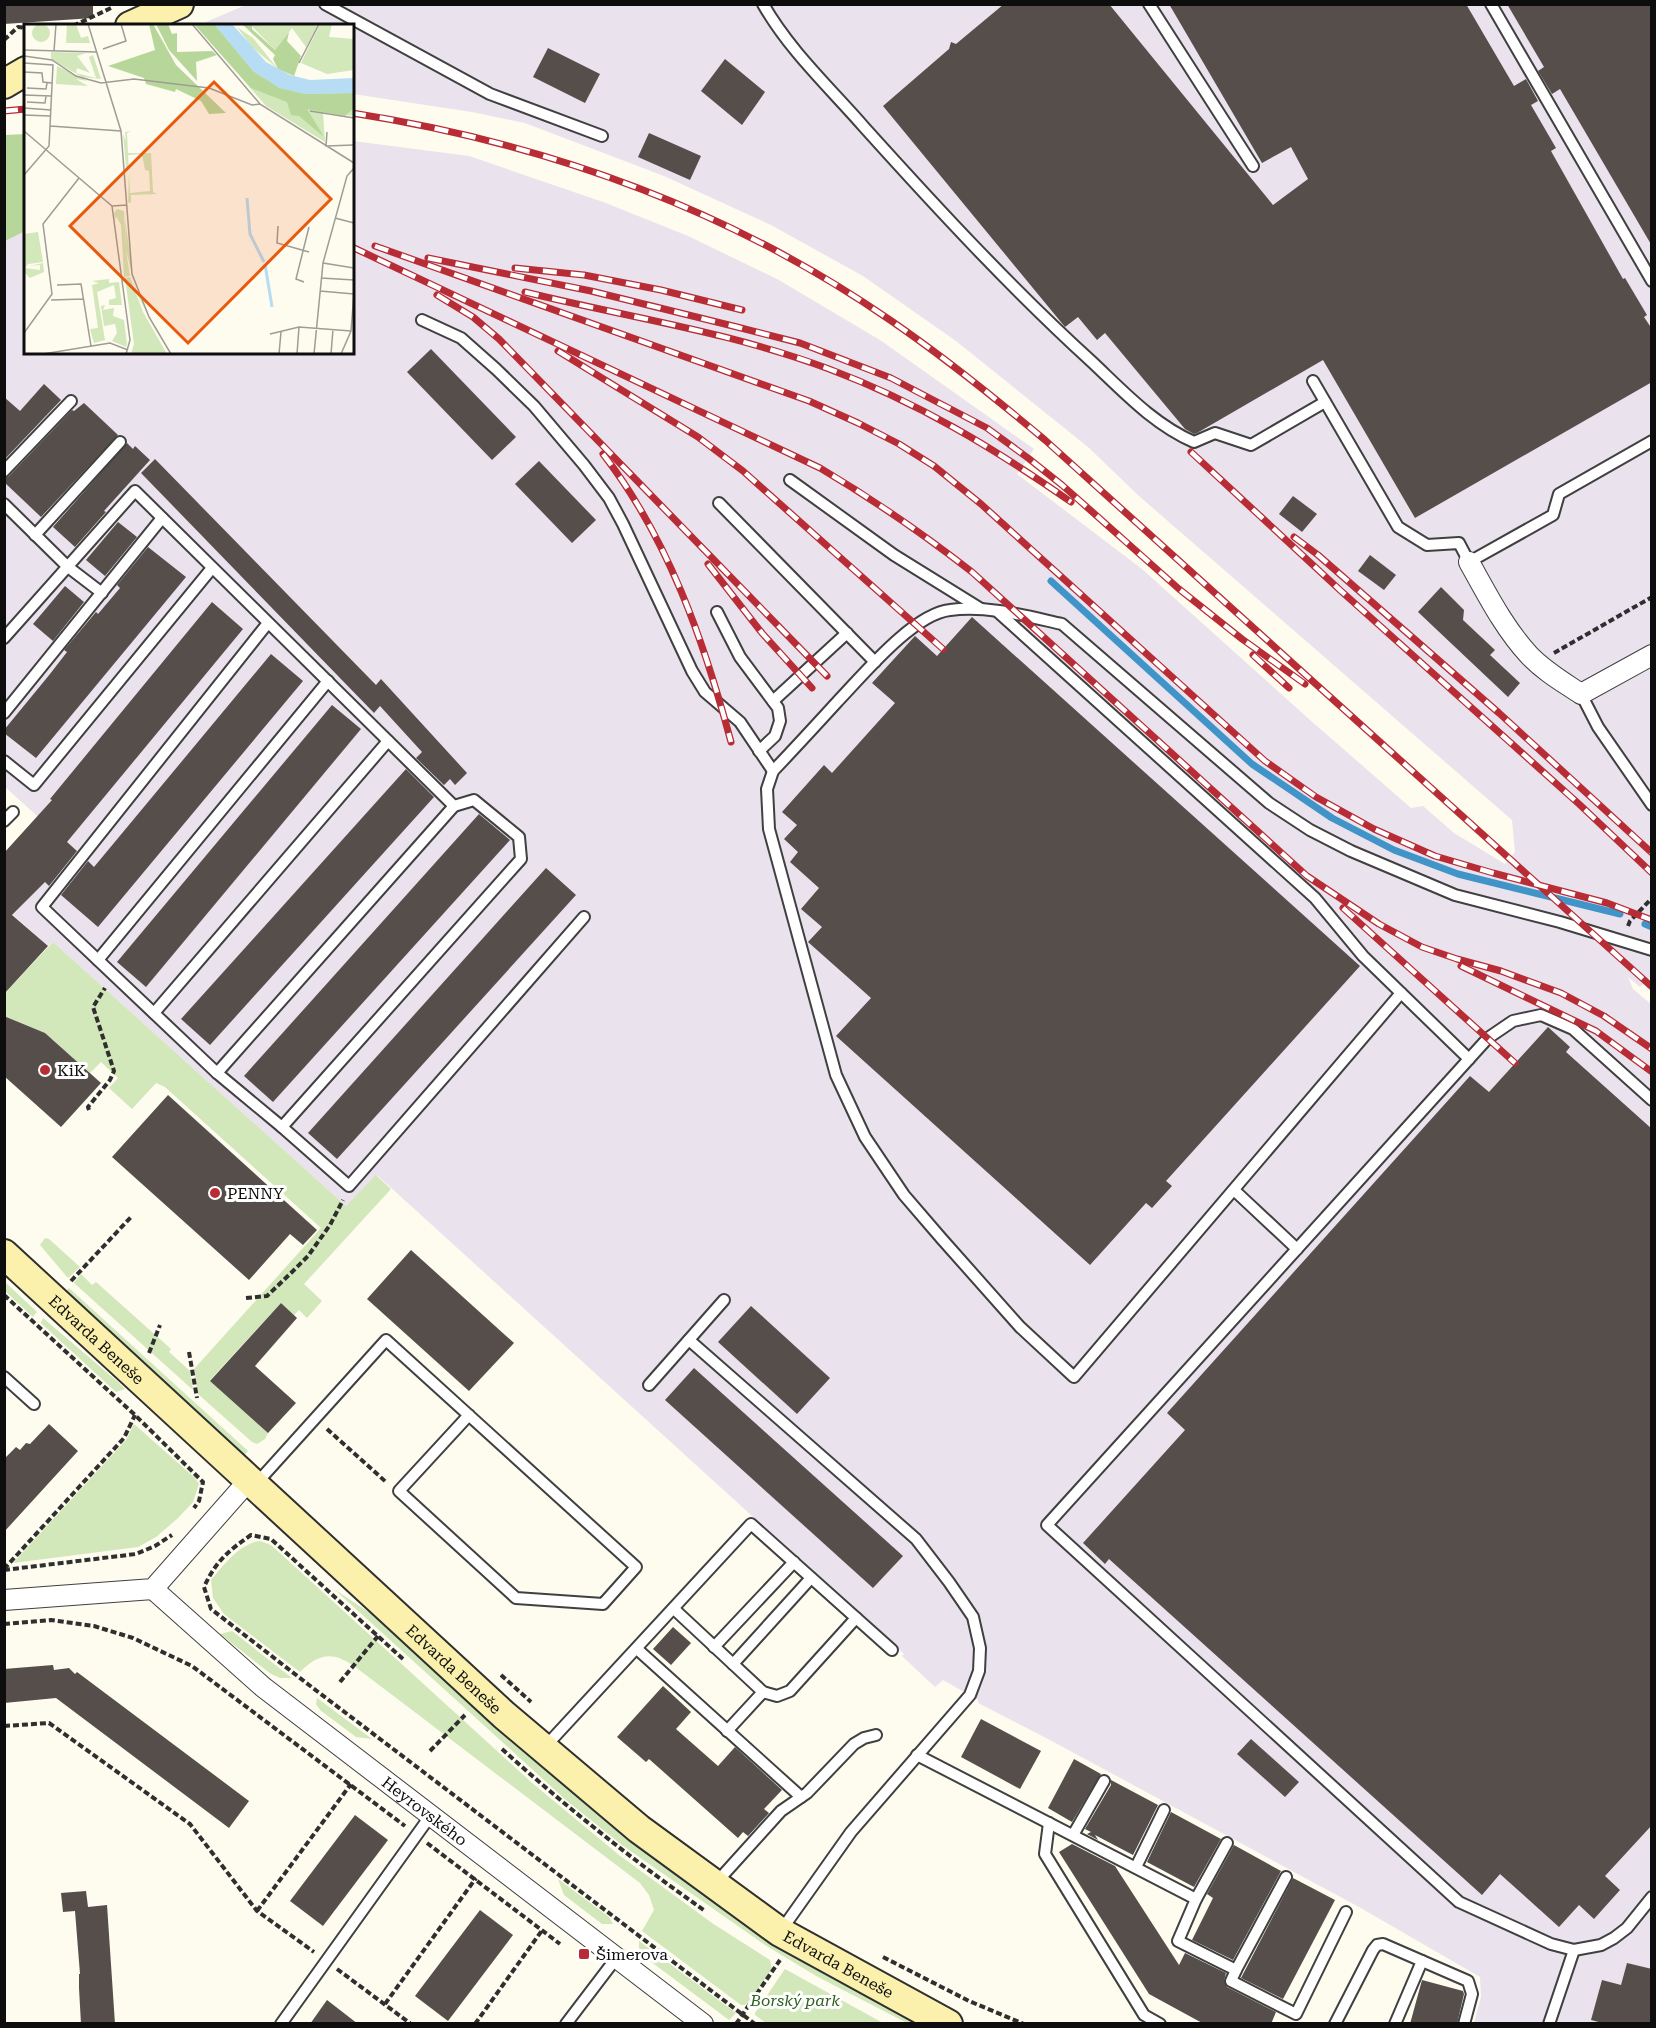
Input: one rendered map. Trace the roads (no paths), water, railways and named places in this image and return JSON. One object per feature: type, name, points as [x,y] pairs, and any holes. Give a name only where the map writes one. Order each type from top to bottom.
[{"type":"street","points":[[134,24],[178,4]]},
{"type":"street","points":[[4,84],[24,72]]},
{"type":"street","points":[[1469,562],[1515,638],[1531,657],[1552,675],[1581,694],[1652,655]]},
{"type":"street","name":"Edvarda Beneše","points":[[4,1254],[58,1288],[252,1482],[504,1715],[553,1739],[639,1829],[780,1932],[948,2024]]},
{"type":"street","points":[[4,1600],[153,1589],[252,1482]]},
{"type":"street","name":"Heyrovského","points":[[153,1589],[263,1687],[703,2024]]},
{"type":"lane","points":[[325,4],[490,94],[602,136]]},
{"type":"lane","points":[[763,4],[786,39],[999,274],[1056,330],[1172,432],[1194,442],[1215,433],[1251,445],[1325,402]]},
{"type":"lane","points":[[1149,4],[1253,166]]},
{"type":"lane","points":[[1491,4],[1652,282]]},
{"type":"lane","points":[[422,320],[460,338],[496,369],[534,405],[584,465],[609,498],[623,524],[692,671],[705,692],[740,722],[773,771]]},
{"type":"lane","points":[[1313,381],[1398,527],[1427,544],[1459,543],[1469,562],[1553,515],[1558,494],[1652,441]]},
{"type":"lane","points":[[4,471],[71,401]]},
{"type":"lane","points":[[35,535],[120,442]]},
{"type":"lane","points":[[790,480],[894,555],[982,609]]},
{"type":"lane","points":[[4,638],[135,491],[454,806]]},
{"type":"lane","points":[[719,503],[875,662]]},
{"type":"lane","points":[[4,504],[68,567],[102,593]]},
{"type":"lane","points":[[4,713],[162,518]]},
{"type":"lane","points":[[4,761],[34,785],[212,568]]},
{"type":"lane","points":[[1401,993],[1074,1377],[1020,1327],[941,1238],[904,1195],[865,1137],[836,1075],[769,829],[768,789],[773,771],[875,662],[916,625],[947,610],[982,609],[1062,624],[1269,803],[1310,830],[1351,851],[1455,895],[1560,922],[1652,950]]},
{"type":"lane","points":[[998,611],[1315,898],[1362,956],[1469,1059]]},
{"type":"lane","points":[[717,612],[740,657],[778,708],[780,721],[775,736],[759,751]]},
{"type":"lane","points":[[268,623],[42,907],[217,1072],[349,1186],[584,917]]},
{"type":"lane","points":[[773,701],[847,633]]},
{"type":"lane","points":[[98,960],[328,681]]},
{"type":"lane","points":[[1581,694],[1598,727],[1652,805]]},
{"type":"lane","points":[[154,1013],[388,741]]},
{"type":"lane","points":[[217,1072],[454,806],[474,800],[519,837],[521,859],[282,1127]]},
{"type":"lane","points":[[4,821],[13,812]]},
{"type":"lane","points":[[1652,1100],[1573,1029],[1541,1015],[1513,1021],[1488,1038],[1047,1525],[1459,1902],[1542,1940],[1574,1950],[1601,1945],[1614,1938],[1627,1928],[1652,1897]]},
{"type":"lane","points":[[1234,1190],[1297,1249]]},
{"type":"lane","points":[[649,1385],[724,1300]]},
{"type":"lane","points":[[252,1482],[315,1418],[386,1340],[469,1415],[636,1567],[603,1604],[516,1598],[399,1491],[469,1415]]},
{"type":"lane","points":[[689,1340],[915,1539],[973,1617],[980,1648],[979,1671],[970,1695],[851,1832],[780,1932]]},
{"type":"lane","points":[[4,1377],[34,1404]]},
{"type":"lane","points":[[553,1739],[752,1524],[892,1650]]},
{"type":"lane","points":[[714,1647],[794,1562]]},
{"type":"lane","points":[[733,1664],[811,1578]]},
{"type":"lane","points":[[674,1609],[764,1692],[777,1696],[790,1691],[856,1618]]},
{"type":"lane","points":[[637,1649],[801,1797]]},
{"type":"lane","points":[[727,1731],[764,1692]]},
{"type":"lane","points":[[714,1885],[781,1811],[801,1797],[854,1744],[876,1735]]},
{"type":"lane","points":[[917,1755],[1196,1899]]},
{"type":"lane","points":[[1073,1835],[1104,1781]]},
{"type":"lane","points":[[1136,1867],[1164,1810]]},
{"type":"lane","points":[[281,2024],[431,1815]]},
{"type":"lane","points":[[1049,1823],[1045,1854],[1144,2015],[1160,2024]]},
{"type":"lane","points":[[1227,1843],[1196,1899],[1178,1941],[1236,1970]]},
{"type":"lane","points":[[1286,1877],[1231,1981],[1294,2019],[1346,1912]]},
{"type":"lane","points":[[1335,2024],[1372,1950],[1377,1945],[1383,1944],[1468,1981],[1472,1994],[1464,2024]]},
{"type":"lane","points":[[1549,2024],[1574,1950]]},
{"type":"lane","points":[[566,2024],[617,1957]]},
{"type":"lane","points":[[1395,2024],[1422,1961]]},
{"type":"waterway","points":[[1051,581],[1252,764],[1332,818],[1394,850],[1458,874],[1620,914]]},
{"type":"waterway","points":[[1645,924],[1652,927]]},
{"type":"railway","points":[[4,111],[24,109]]},
{"type":"railway","points":[[354,113],[495,142],[565,162],[633,186],[765,245],[829,280],[890,320],[969,378],[1045,440],[1652,987]]},
{"type":"railway","points":[[375,246],[809,401],[899,444],[934,466],[981,504],[1265,761],[1316,797],[1374,829],[1435,856],[1607,903],[1652,920]]},
{"type":"railway","points":[[354,248],[820,468],[840,480],[897,517],[972,572],[1307,876],[1379,924],[1422,947],[1501,971],[1561,993],[1604,1016],[1652,1049]]},
{"type":"railway","points":[[428,258],[591,291],[800,343],[891,378],[987,428],[1028,458],[1062,485],[1179,589],[1242,639],[1305,684]]},
{"type":"railway","points":[[515,268],[584,275],[661,290],[742,310]]},
{"type":"railway","points":[[525,292],[716,335],[829,369],[924,411],[984,445],[1071,502]]},
{"type":"railway","points":[[437,295],[473,317],[499,339],[827,676]]},
{"type":"railway","points":[[558,351],[698,437],[743,471],[943,649]]},
{"type":"railway","points":[[1191,452],[1652,873]]},
{"type":"railway","points":[[603,454],[647,520],[665,555],[696,629],[731,742]]},
{"type":"railway","points":[[1294,537],[1318,555],[1499,713],[1652,853]]},
{"type":"railway","points":[[708,564],[762,633],[812,688]]},
{"type":"railway","points":[[1253,655],[1289,688]]},
{"type":"railway","points":[[1343,908],[1515,1063]]},
{"type":"railway","points":[[1461,966],[1596,1031],[1652,1072]]},
{"type":"place","name":"KiK","points":[[45,1070]]},
{"type":"place","name":"PENNY","points":[[215,1193]]},
{"type":"place","name":"Šimerova","points":[[584,1954]]},
{"type":"park label","name":"Borský park","points":[[795,2000]]}]
